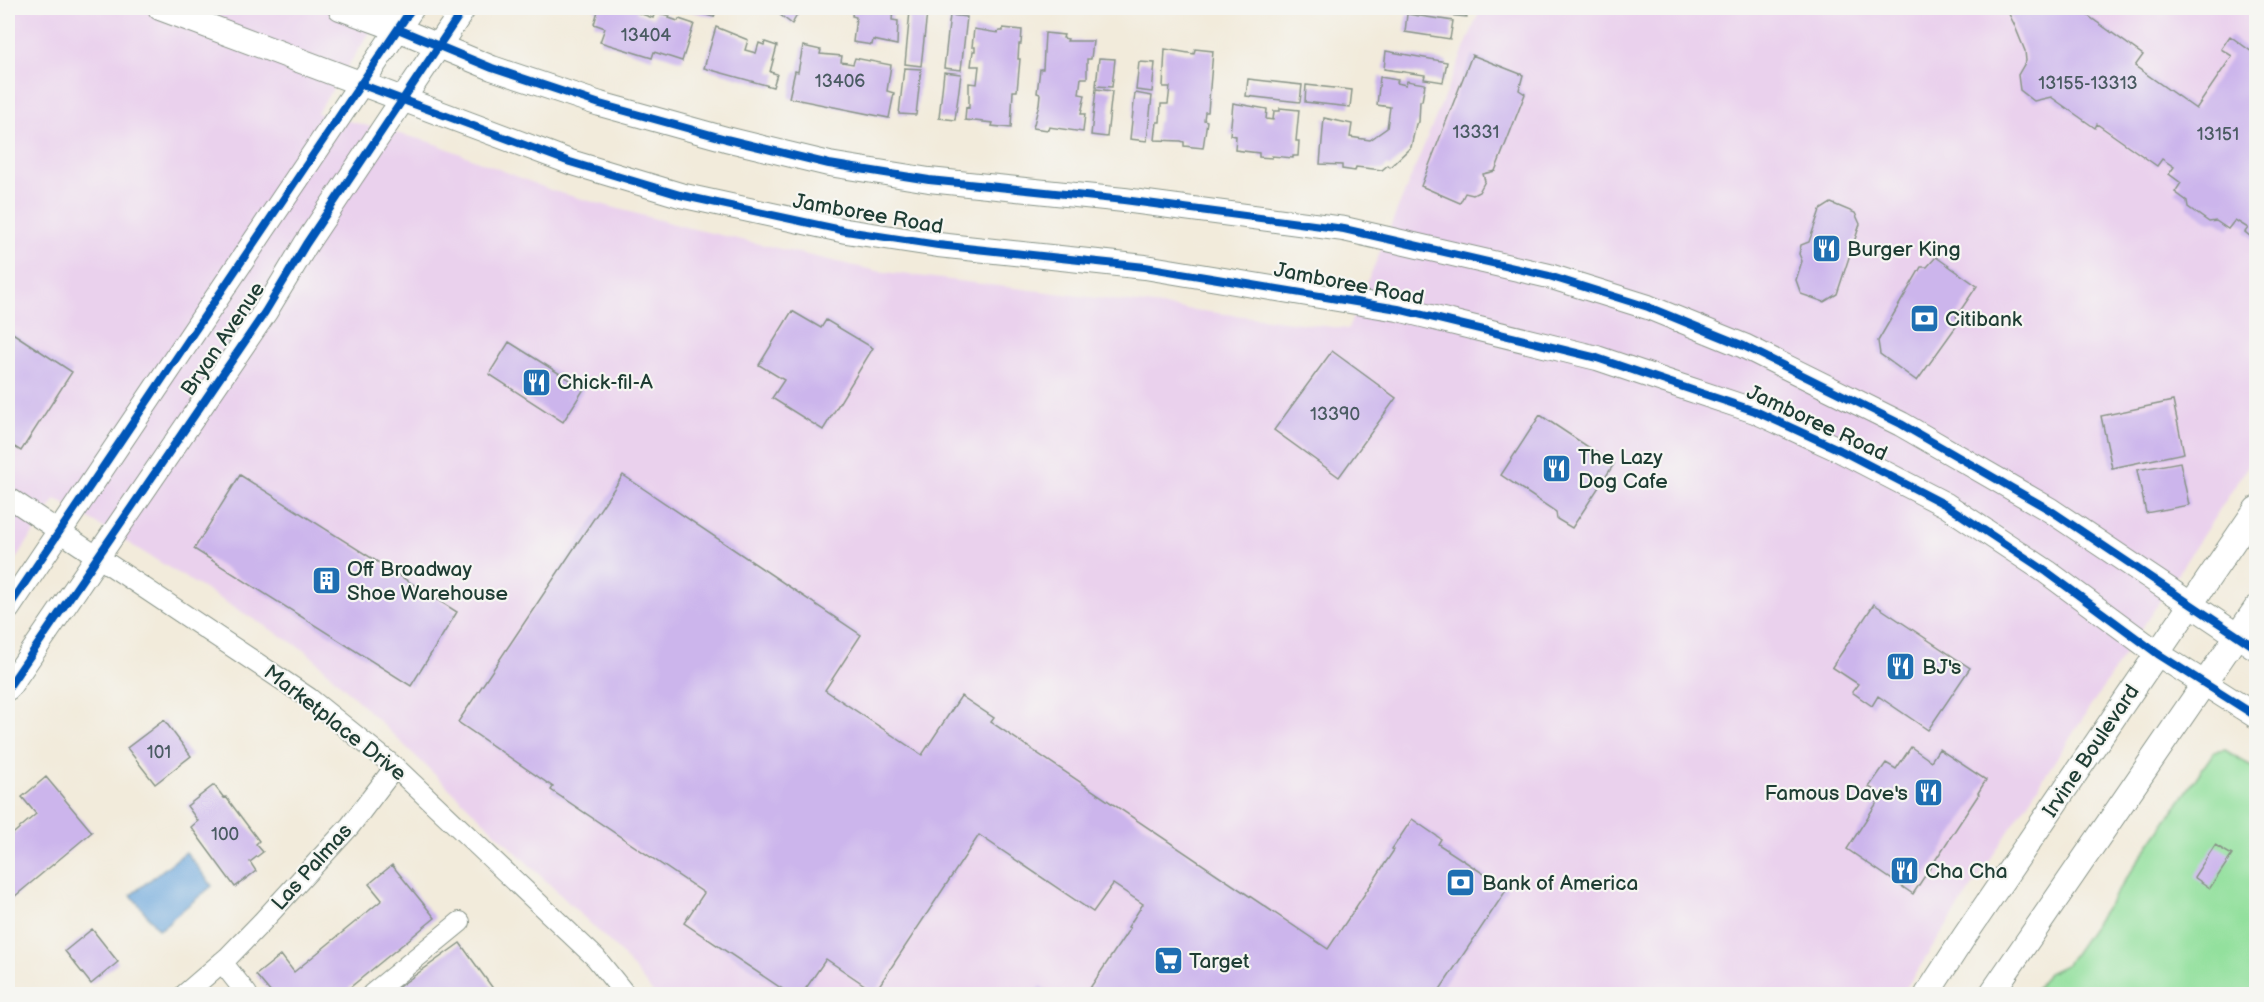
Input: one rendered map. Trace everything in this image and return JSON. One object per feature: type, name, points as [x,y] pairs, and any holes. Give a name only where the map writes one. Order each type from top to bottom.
[{"type":"main road","name":"Jamboree Road","points":[[160,8],[570,162],[680,195],[846,231],[938,245],[1145,267],[1398,309],[1597,358],[1755,411],[1840,450],[1946,505],[2047,572],[2158,654],[2256,716]]},
{"type":"main road","name":"Jamboree Road","points":[[340,8],[492,68],[600,104],[726,140],[829,164],[929,180],[1124,200],[1344,229],[1549,276],[1648,307],[1744,346],[1901,424],[2050,510],[2247,641]]},
{"type":"main road","name":"Bryan Avenue","points":[[8,608],[412,8]]},
{"type":"main road","name":"Bryan Avenue","points":[[8,688],[96,556],[265,312],[306,243],[464,8]]},
{"type":"main road","name":"Irvine Boulevard","points":[[1927,994],[1970,927],[2256,509]]},
{"type":"main road","points":[[1991,994],[2204,683],[2247,641],[2256,608]]},
{"type":"street","name":"Marketplace Drive","points":[[8,497],[309,698],[395,766],[596,958],[625,994]]},
{"type":"street","name":"Las Palmas","points":[[185,994],[222,962],[262,922],[350,826],[395,766]]},
{"type":"street","points":[[372,994],[459,922]]},
{"type":"street","points":[[222,962],[248,994]]},
{"type":"shaded area","points":[[8,8],[386,8],[317,113],[431,142],[553,191],[685,227],[877,271],[1348,329],[1481,8],[2245,8],[2256,16],[2256,454],[1902,994],[654,994],[621,953],[306,651],[56,499],[8,571]]},
{"type":"green space","points":[[2225,750],[2256,769],[2256,994],[2033,994],[2048,973],[2067,964],[2214,752]]},
{"type":"water","points":[[186,852],[212,886],[170,922],[158,929],[131,895]]},
{"type":"building","points":[[596,8],[638,8],[636,12],[653,18],[655,12],[678,21],[679,19],[694,24],[682,61],[654,52],[652,58],[600,42],[605,28],[594,24],[598,11],[595,11]]},
{"type":"building","points":[[679,8],[717,8],[714,17]]},
{"type":"building","points":[[776,8],[801,8],[792,24],[779,14],[781,11]]},
{"type":"building","points":[[853,8],[904,8],[904,12],[893,11],[892,20],[898,21],[897,45],[873,40],[872,45],[853,42],[856,17],[852,16]]},
{"type":"building","points":[[1427,8],[1469,8],[1467,17],[1427,13]]},
{"type":"building","points":[[2006,8],[2077,8],[2143,55],[2135,66],[2196,109],[2232,56],[2221,49],[2230,36],[2256,55],[2256,241],[2245,232],[2248,228],[2235,220],[2228,229],[2216,221],[2209,222],[2188,207],[2187,201],[2175,192],[2181,183],[2169,174],[2174,167],[2162,159],[2157,166],[2097,124],[2095,128],[2051,97],[2034,101],[2020,90],[2018,75],[2026,61],[2025,51]]},
{"type":"building","points":[[910,11],[927,13],[921,66],[905,64]]},
{"type":"building","points":[[1407,14],[1453,21],[1450,39],[1405,32]]},
{"type":"building","points":[[950,15],[967,17],[961,70],[944,68]]},
{"type":"building","points":[[716,27],[748,40],[745,50],[756,53],[759,43],[764,45],[765,42],[777,46],[770,72],[777,74],[773,87],[704,68]]},
{"type":"building","points":[[1003,28],[1022,30],[1021,44],[1019,44],[1017,91],[1013,91],[1011,128],[992,126],[993,123],[965,120],[966,107],[969,108],[969,83],[977,84],[979,66],[971,66],[973,51],[975,51],[975,47],[972,47],[974,29],[998,33],[1003,31]]},
{"type":"building","points":[[1045,33],[1064,35],[1063,38],[1068,39],[1067,41],[1093,41],[1091,59],[1087,59],[1087,78],[1081,78],[1079,94],[1085,95],[1081,114],[1085,114],[1083,132],[1049,127],[1048,130],[1033,128],[1039,104],[1040,94],[1037,93],[1040,69],[1043,69]]},
{"type":"building","points":[[803,46],[821,50],[820,54],[842,56],[841,62],[853,64],[855,58],[891,65],[887,91],[894,93],[889,118],[789,98],[795,71],[798,72]]},
{"type":"building","points":[[1165,49],[1194,54],[1195,49],[1213,51],[1208,112],[1205,112],[1204,120],[1207,121],[1203,148],[1184,146],[1184,142],[1181,141],[1155,140],[1157,122],[1160,122],[1161,104],[1168,104],[1170,87],[1163,87]]},
{"type":"building","points":[[1386,51],[1447,62],[1443,82],[1424,79],[1425,75],[1384,69]]},
{"type":"building","points":[[1472,55],[1523,75],[1519,90],[1525,94],[1495,171],[1483,174],[1485,181],[1479,192],[1473,195],[1465,193],[1460,203],[1421,186]]},
{"type":"building","points":[[1099,58],[1115,59],[1112,87],[1096,86]]},
{"type":"building","points":[[1139,62],[1155,63],[1152,92],[1136,90]]},
{"type":"building","points":[[904,68],[921,69],[916,115],[899,114]]},
{"type":"building","points":[[944,72],[961,74],[955,120],[939,118]]},
{"type":"building","points":[[1380,77],[1398,80],[1397,83],[1406,85],[1407,81],[1425,84],[1422,101],[1420,101],[1419,122],[1416,124],[1411,147],[1390,167],[1388,165],[1382,170],[1356,167],[1355,171],[1342,169],[1342,165],[1320,164],[1324,118],[1352,124],[1350,137],[1370,140],[1387,128],[1390,107],[1377,105]]},
{"type":"building","points":[[1248,79],[1302,85],[1300,102],[1246,96]]},
{"type":"building","points":[[1306,85],[1352,90],[1350,107],[1305,102]]},
{"type":"building","points":[[1096,89],[1112,91],[1107,137],[1091,135]]},
{"type":"building","points":[[1135,93],[1152,96],[1147,141],[1130,139]]},
{"type":"building","points":[[1233,103],[1267,109],[1266,119],[1273,120],[1274,111],[1280,111],[1280,108],[1299,110],[1296,141],[1299,141],[1298,156],[1293,156],[1293,158],[1259,157],[1259,153],[1235,150],[1236,136],[1230,135]]},
{"type":"building","name":"Burger King","points":[[1831,203],[1855,213],[1860,224],[1837,294],[1824,302],[1801,294],[1796,280],[1802,261],[1799,254],[1801,245],[1809,242],[1820,210]]},
{"type":"building","name":"Citibank","points":[[1936,257],[1977,286],[1956,317],[1960,321],[1917,381],[1880,354],[1878,341],[1921,267],[1927,267]]},
{"type":"building","points":[[792,311],[821,328],[826,320],[873,348],[823,430],[772,398],[784,380],[759,365]]},
{"type":"building","points":[[8,330],[72,372],[21,451],[8,443]]},
{"type":"building","name":"Chick-fil-A","points":[[509,342],[584,389],[563,422],[489,374]]},
{"type":"building","points":[[1332,351],[1396,398],[1339,477],[1274,430]]},
{"type":"building","points":[[2173,401],[2184,453],[2112,468],[2101,416]]},
{"type":"building","name":"The Lazy Dog Cafe","points":[[1540,415],[1614,464],[1572,528],[1557,519],[1556,512],[1501,475]]},
{"type":"building","points":[[2180,462],[2189,505],[2146,513],[2137,470]]},
{"type":"building","name":"Off Broadway Shoe Warehouse","points":[[240,475],[457,612],[411,686],[194,549]]},
{"type":"building","points":[[623,475],[861,635],[825,690],[922,755],[961,696],[994,718],[991,722],[1328,949],[1412,819],[1441,839],[1438,844],[1507,889],[1437,994],[1086,994],[1130,928],[1128,927],[1143,904],[1113,884],[1093,912],[979,835],[875,992],[826,959],[802,994],[790,994],[684,923],[704,893],[551,790],[553,787],[458,722]]},
{"type":"building","name":"BJ's","points":[[1874,604],[1970,668],[1928,730],[1878,696],[1872,706],[1852,692],[1858,684],[1832,667]]},
{"type":"building","points":[[164,720],[191,756],[155,784],[127,748]]},
{"type":"building","points":[[1911,747],[1931,761],[1939,749],[1986,780],[1913,894],[1847,849],[1882,795],[1869,787],[1886,763],[1896,769]]},
{"type":"building","points":[[46,777],[92,832],[8,902],[8,838],[36,814],[22,797]]},
{"type":"building","points":[[214,785],[224,798],[226,797],[259,841],[256,844],[263,852],[250,862],[256,871],[235,887],[191,827],[198,821],[187,806]]},
{"type":"building","points":[[2215,845],[2232,855],[2210,888],[2194,877]]},
{"type":"building","points":[[392,865],[435,918],[342,994],[272,994],[256,975],[281,955],[294,972],[382,900],[369,884]]},
{"type":"building","points":[[92,929],[118,962],[91,984],[65,951]]},
{"type":"building","points":[[460,943],[497,994],[389,994]]},
{"type":"building","points":[[1040,986],[1053,994],[1034,994]]},
{"type":"cycle path","points":[[8,608],[412,8]]},
{"type":"cycle path","points":[[8,688],[265,312],[306,244],[464,8]]},
{"type":"cycle path","points":[[398,29],[492,68],[600,104],[726,139],[829,164],[929,180],[1124,200],[1344,229],[1549,276],[1648,307],[1744,346],[1901,424],[2050,510],[2256,648]]},
{"type":"cycle path","points":[[360,84],[570,162],[680,195],[846,231],[938,245],[1145,267],[1398,309],[1597,358],[1755,411],[1840,450],[1946,505],[2047,572],[2158,654],[2256,716]]},
{"type":"place","name":"Burger King","points":[[1826,249]]},
{"type":"place","name":"Citibank","points":[[1924,319]]},
{"type":"place","name":"Chick-fil-A","points":[[536,382]]},
{"type":"place","name":"The Lazy Dog Cafe","points":[[1557,469]]},
{"type":"place","name":"Off Broadway Shoe Warehouse","points":[[326,581]]},
{"type":"place","name":"BJ's","points":[[1901,667]]},
{"type":"place","name":"Famous Dave's","points":[[1929,793]]},
{"type":"place","name":"Cha Cha","points":[[1904,871]]},
{"type":"place","name":"Bank of America","points":[[1461,883]]},
{"type":"place","name":"Target","points":[[1168,961]]}]
